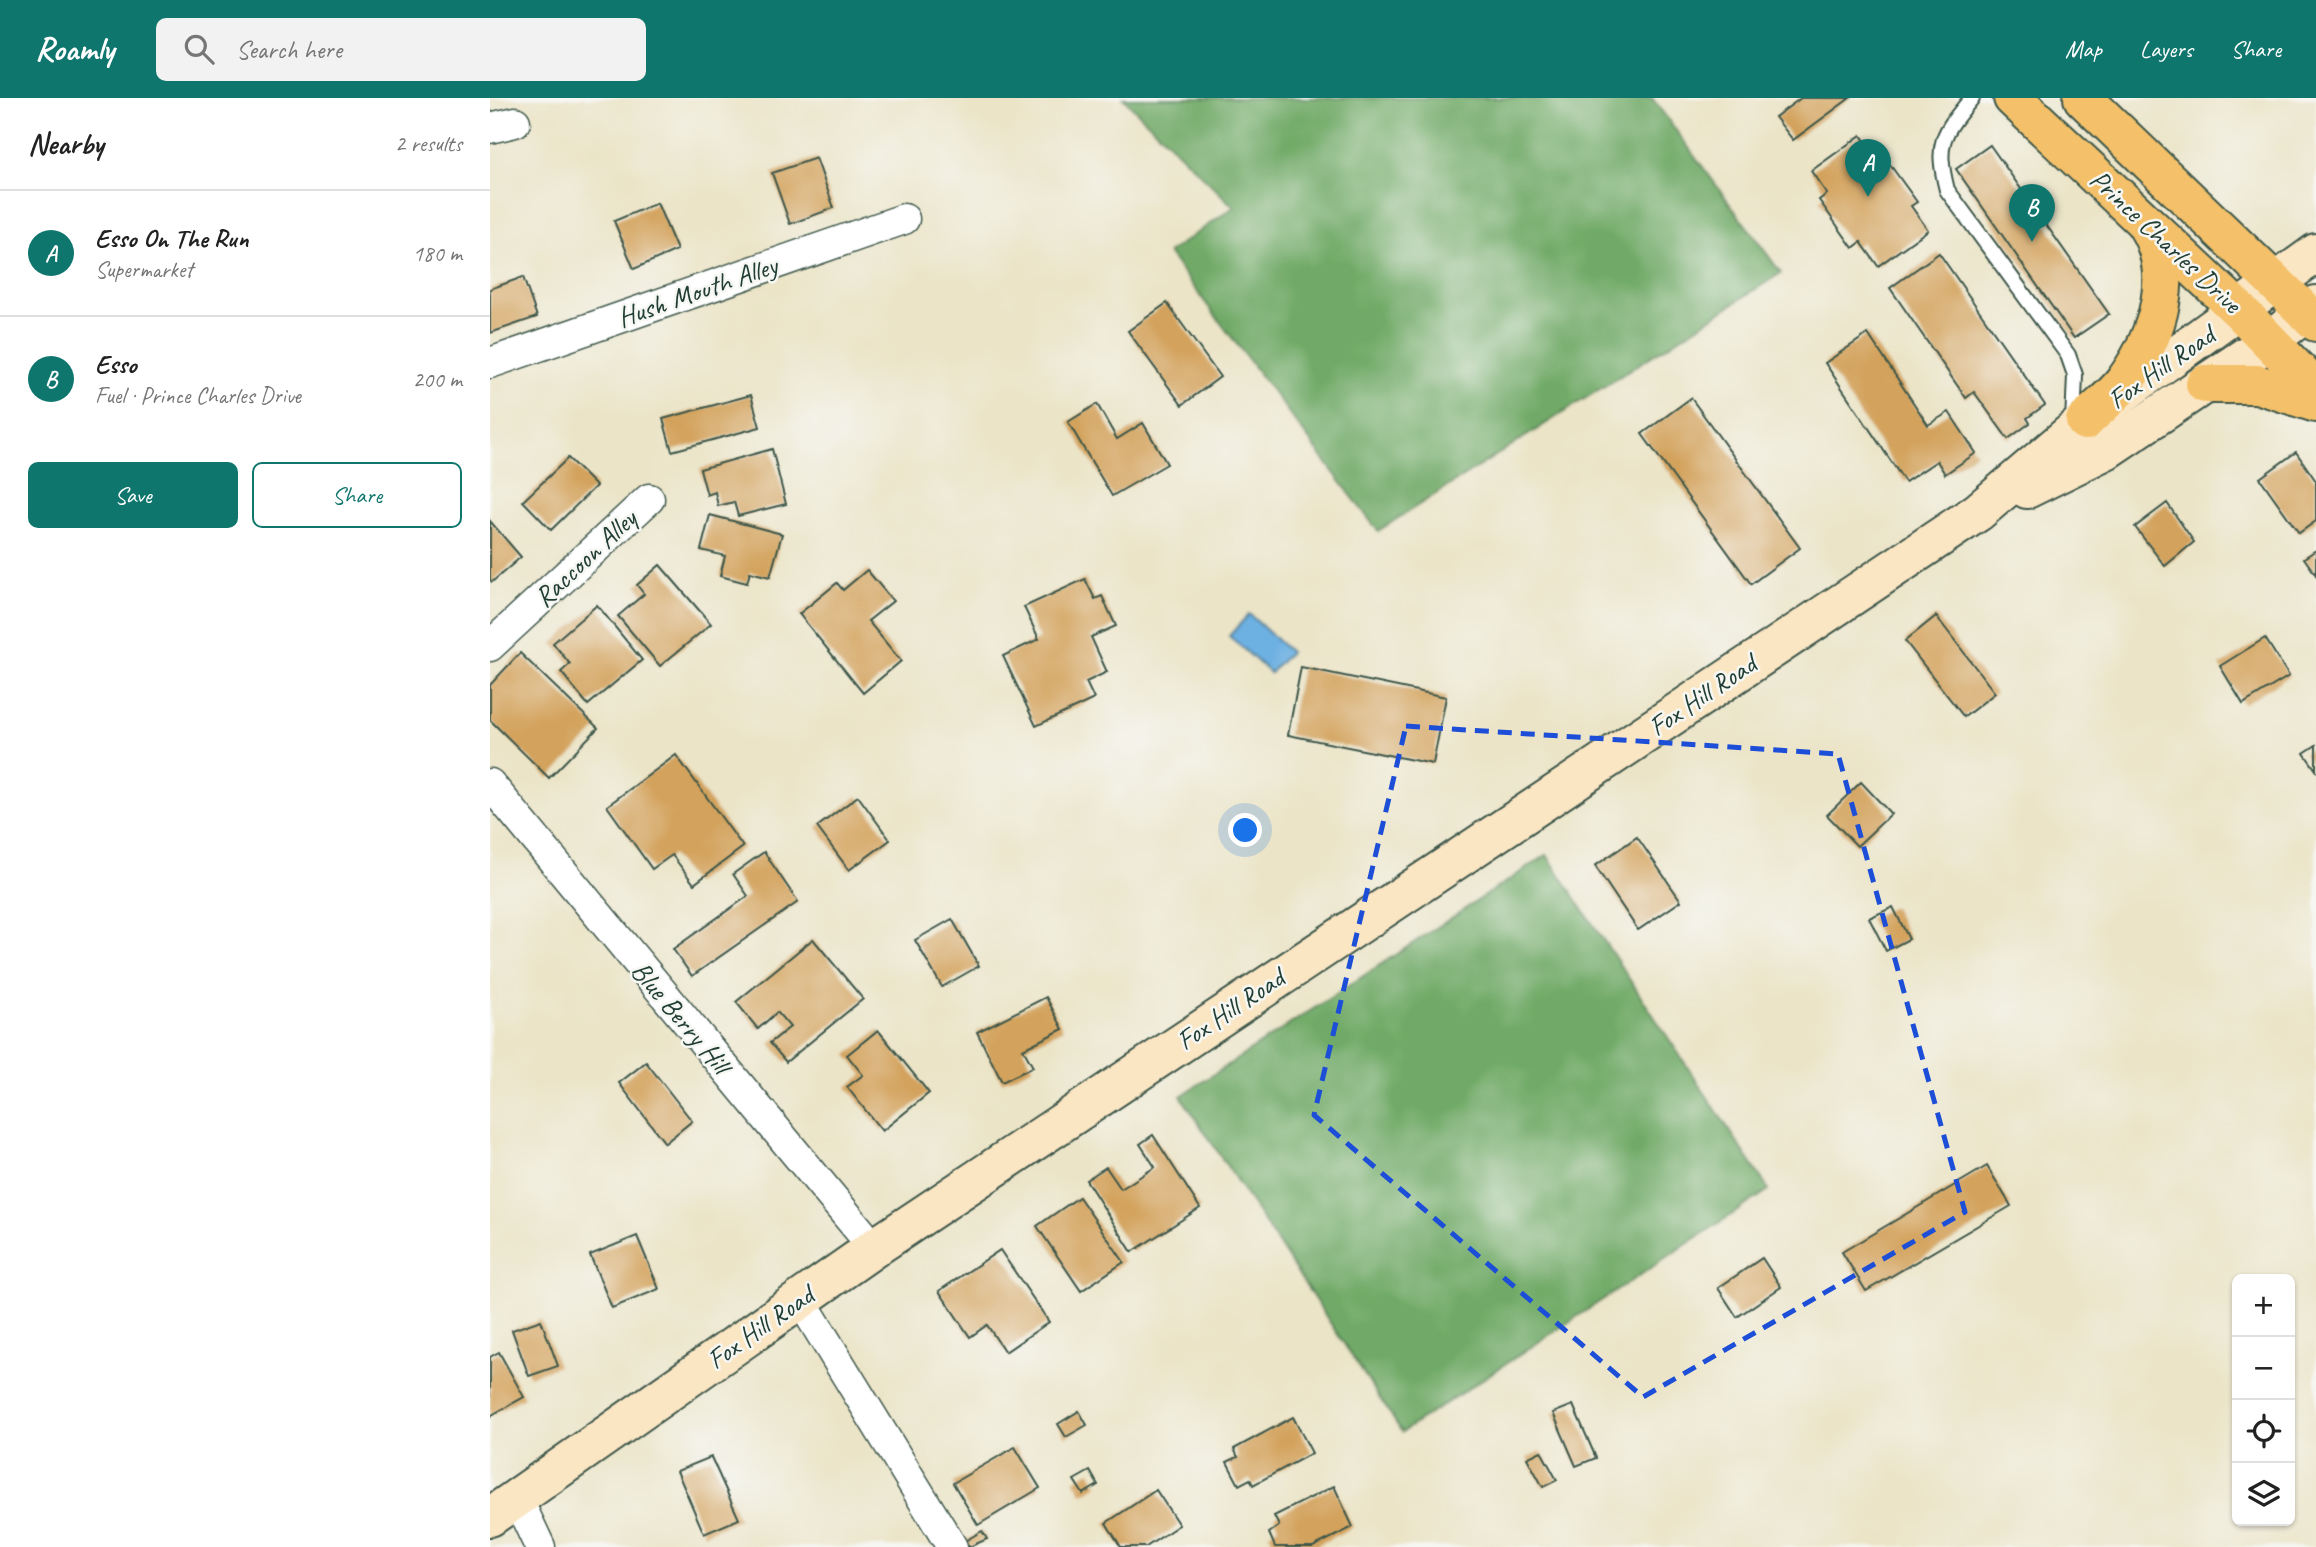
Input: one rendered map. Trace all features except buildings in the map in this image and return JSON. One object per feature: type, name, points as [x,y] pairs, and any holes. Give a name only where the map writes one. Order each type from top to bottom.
[{"type":"highway","name":"Prince Charles Drive","points":[[2013,98],[2240,311],[2316,388]]},
{"type":"highway","name":"Prince Charles Drive","points":[[2083,98],[2313,313]]},
{"type":"highway","points":[[2078,426],[2126,380],[2146,345],[2157,316],[2163,287],[2162,262],[2155,238],[2142,218]]},
{"type":"highway","points":[[2205,384],[2257,384],[2316,403]]},
{"type":"main road","name":"Fox Hill Road","points":[[503,1508],[874,1248],[1978,512],[2078,426],[2240,311],[2316,253]]},
{"type":"main road","name":"Fox Hill Road","points":[[1978,512],[2106,450],[2313,313]]},
{"type":"street","name":"Hush Mouth Alley","points":[[490,363],[904,219]]},
{"type":"street","name":"Raccoon Alley","points":[[490,646],[649,499]]},
{"type":"street","name":"Blue Berry Hill","points":[[490,784],[874,1248]]},
{"type":"street","points":[[800,1299],[952,1547]]},
{"type":"street","points":[[503,1508],[540,1547]]},
{"type":"lane","points":[[1972,98],[1941,139],[1942,169],[1947,190],[2068,355],[2075,375],[2078,426]]},
{"type":"highlighted area","points":[[1406,726],[1838,754],[1965,1212],[1643,1397],[1314,1115]]},
{"type":"green space","points":[[1123,98],[1652,98],[1781,273],[1378,531],[1168,253],[1234,207]]},
{"type":"green space","points":[[1547,855],[1769,1190],[1402,1432],[1181,1096]]},
{"type":"water","points":[[1249,614],[1290,652],[1270,673],[1229,636]]},
{"type":"place","name":"Esso On The Run","points":[[1868,197]]},
{"type":"place","name":"Esso","points":[[2032,242]]}]
